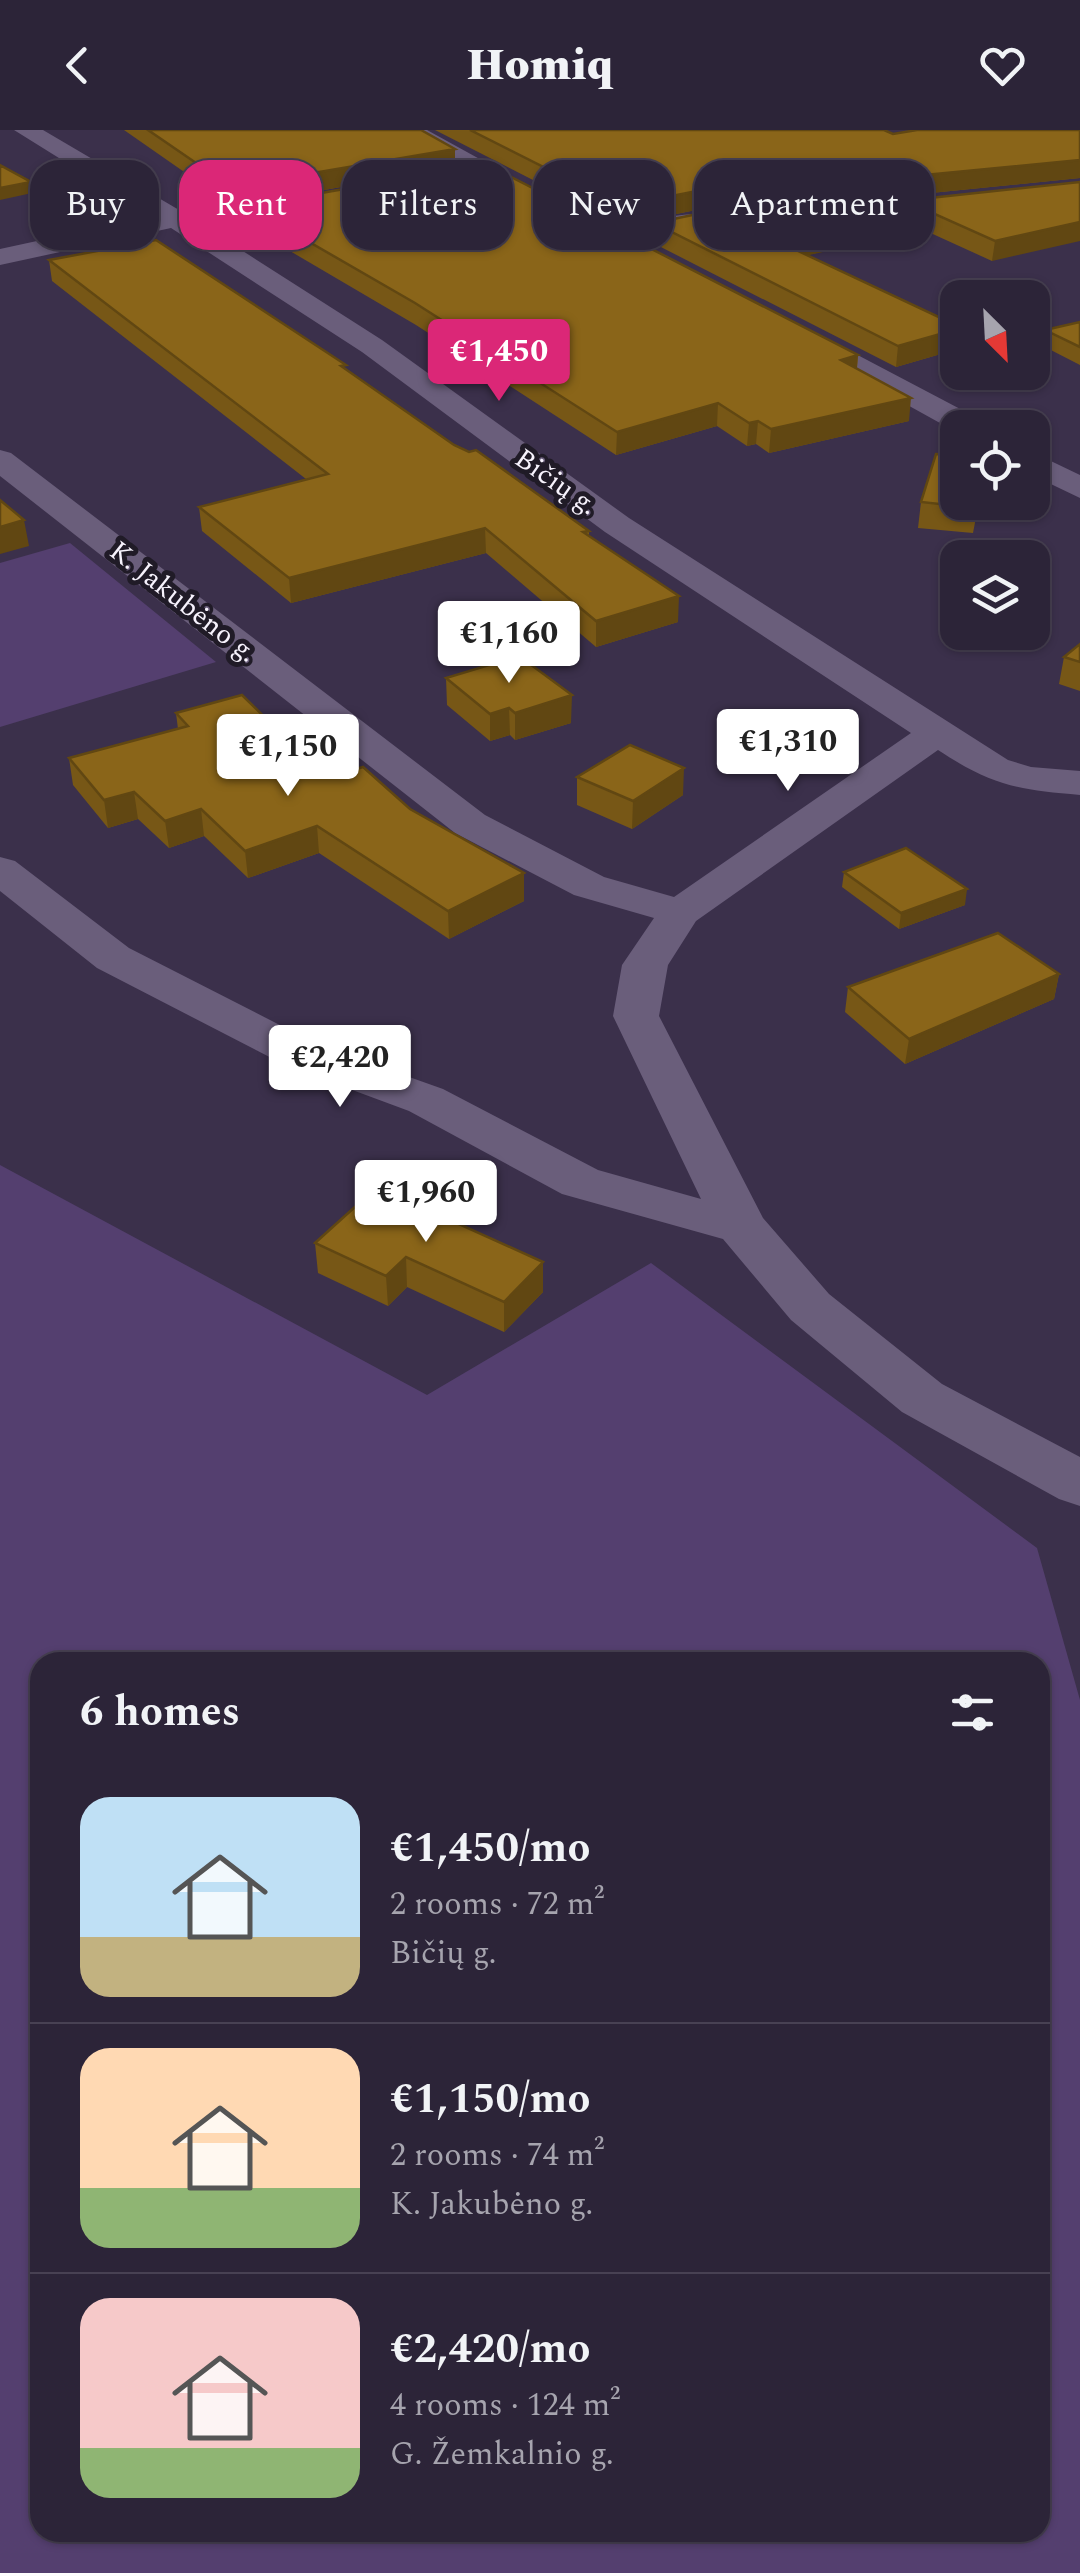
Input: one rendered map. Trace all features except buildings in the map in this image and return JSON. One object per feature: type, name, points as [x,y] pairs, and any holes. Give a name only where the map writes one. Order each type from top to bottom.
[{"type":"street","name":"Bičių g.","points":[[26,130],[179,221]]},
{"type":"street","points":[[409,130],[463,160]]},
{"type":"street","points":[[0,257],[179,222]]},
{"type":"street","name":"Bičių g.","points":[[224,250],[372,346],[492,438],[689,573],[994,769],[1028,779],[1080,783]]},
{"type":"street","points":[[638,250],[649,256]]},
{"type":"street","points":[[768,317],[940,411]]},
{"type":"street","name":"K. Jakubėno g.","points":[[0,460],[470,824],[589,886],[680,912]]},
{"type":"street","points":[[1050,472],[1080,488]]},
{"type":"street","points":[[938,733],[680,912],[645,965],[636,1016],[741,1227],[810,1307],[922,1398],[1080,1484]]},
{"type":"street","points":[[0,870],[113,958],[302,1055],[426,1100],[580,1182],[741,1227]]},
{"type":"shaded area","points":[[70,543],[216,662],[0,727],[0,563]]},
{"type":"shaded area","points":[[0,1165],[427,1395],[651,1263],[1037,1548],[1080,1700],[1080,2573],[0,2573]]}]
